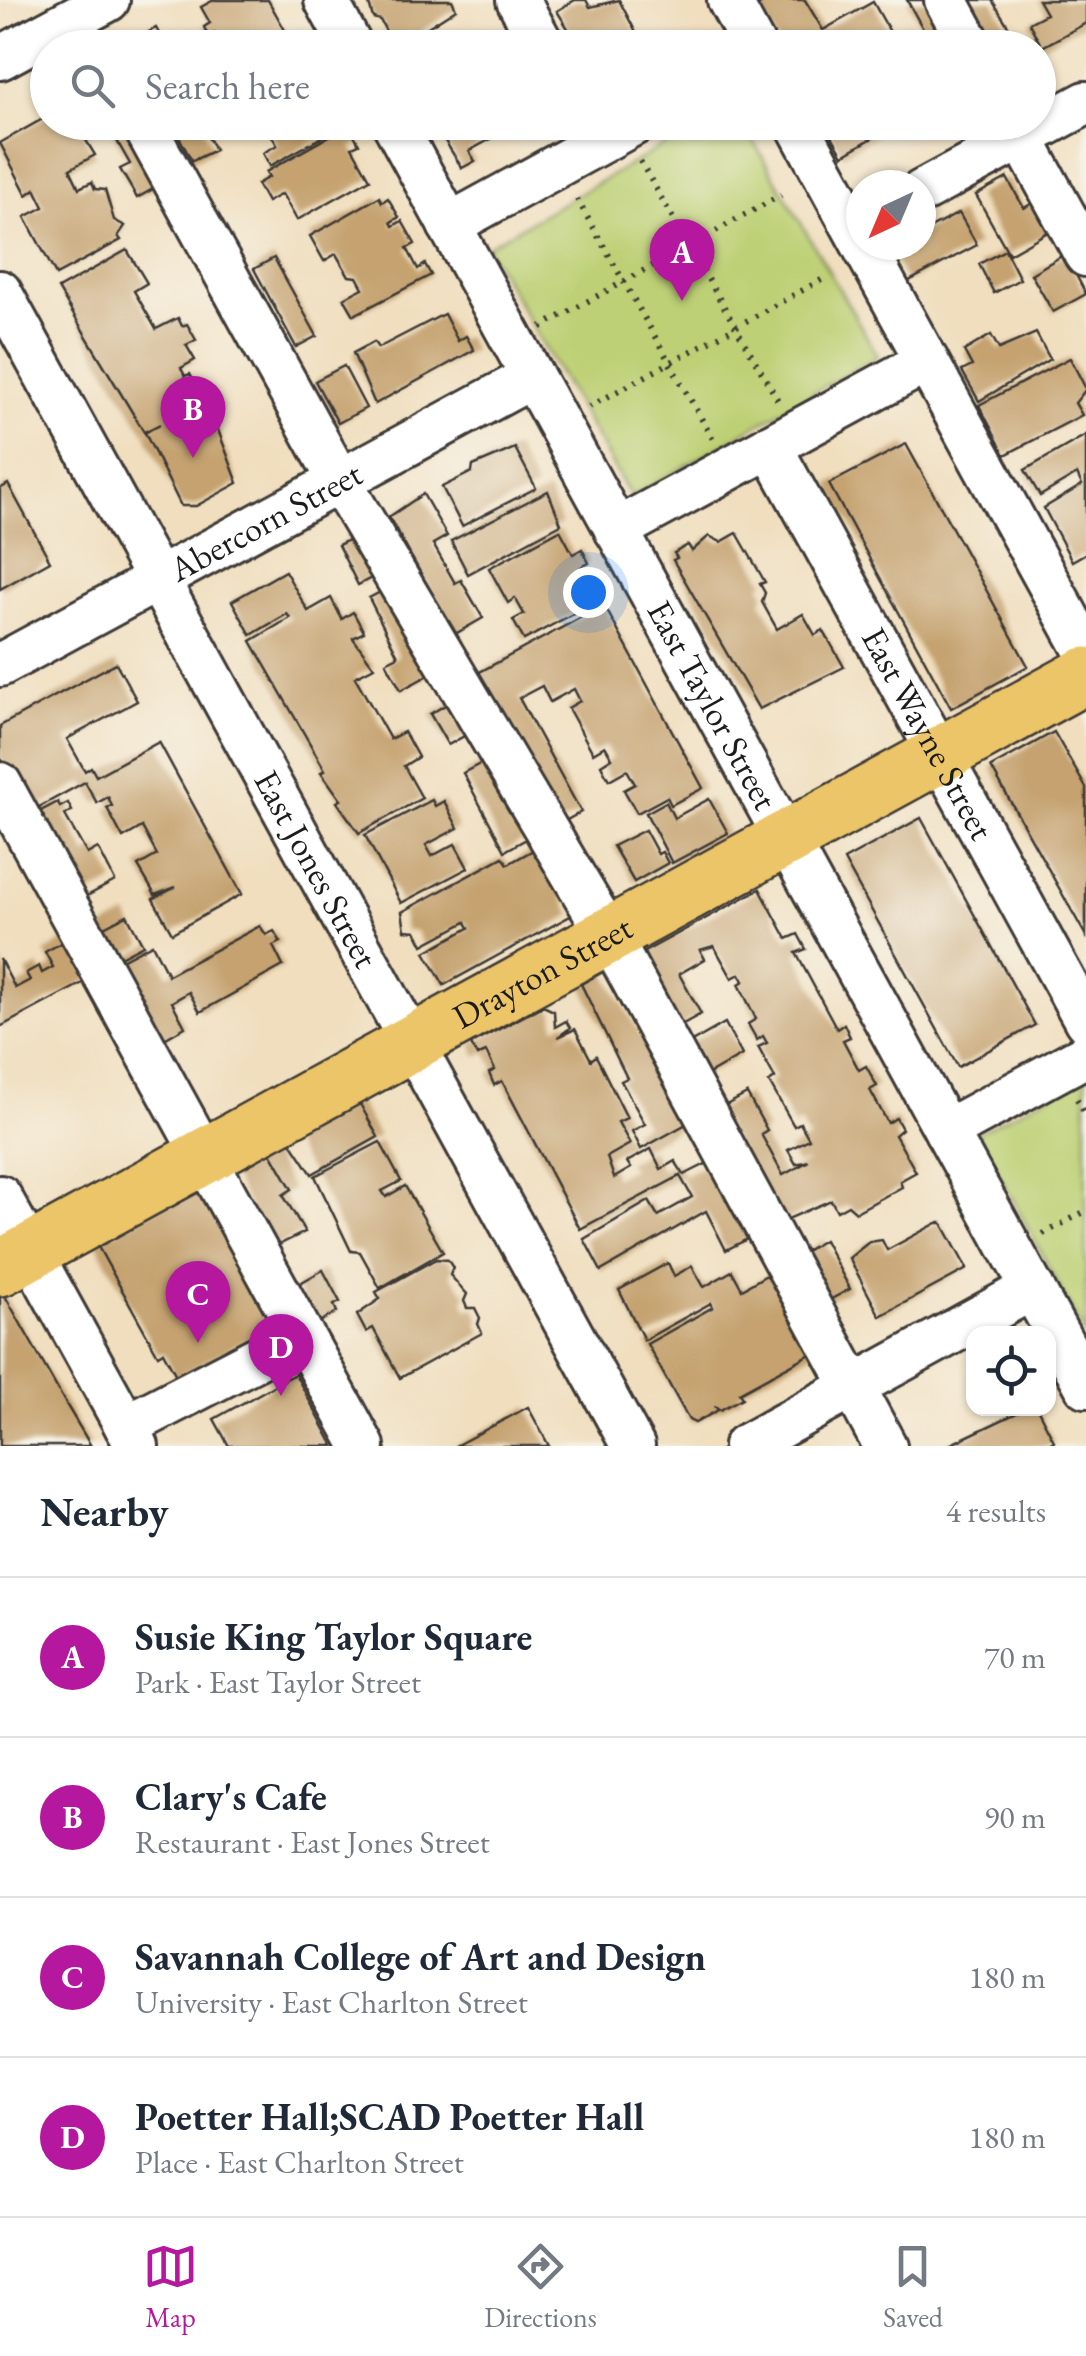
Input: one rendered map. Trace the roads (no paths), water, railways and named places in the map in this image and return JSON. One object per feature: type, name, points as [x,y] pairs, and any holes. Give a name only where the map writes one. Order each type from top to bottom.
[{"type":"main road","name":"Drayton Street","points":[[15,1259],[1086,675]]},
{"type":"street","points":[[326,0],[342,30]]},
{"type":"street","points":[[518,0],[534,30]]},
{"type":"street","points":[[729,0],[745,30]]},
{"type":"street","points":[[946,0],[962,30]]},
{"type":"street","points":[[59,30],[91,15]]},
{"type":"street","points":[[0,58],[30,44]]},
{"type":"street","points":[[1056,115],[1086,103]]},
{"type":"street","points":[[152,140],[340,482],[608,934],[885,1446]]},
{"type":"street","name":"East Taylor Street","points":[[403,140],[1086,1386]]},
{"type":"street","points":[[449,225],[580,140]]},
{"type":"street","points":[[806,140],[846,210]]},
{"type":"street","points":[[936,182],[1002,140]]},
{"type":"street","points":[[1023,140],[1086,255]]},
{"type":"street","points":[[873,260],[1086,651]]},
{"type":"street","name":"East Jones Street","points":[[0,292],[633,1446]]},
{"type":"street","points":[[616,530],[776,426],[927,361]]},
{"type":"street","name":"Abercorn Street","points":[[0,665],[532,377]]},
{"type":"street","name":"East Wayne Street","points":[[776,426],[940,755],[1086,1022]]},
{"type":"street","points":[[0,784],[363,1446]]},
{"type":"street","points":[[946,1131],[1086,1055]]},
{"type":"street","points":[[0,1197],[15,1259],[131,1436],[302,1335]]},
{"type":"street","points":[[745,1446],[1032,1288]]},
{"type":"place","name":"Susie King Taylor Square","points":[[682,301]]},
{"type":"place","name":"Clary's Cafe","points":[[193,458]]},
{"type":"place","name":"Savannah College of Art and Design","points":[[198,1343]]},
{"type":"place","name":"Poetter Hall;SCAD Poetter Hall","points":[[281,1396]]}]
